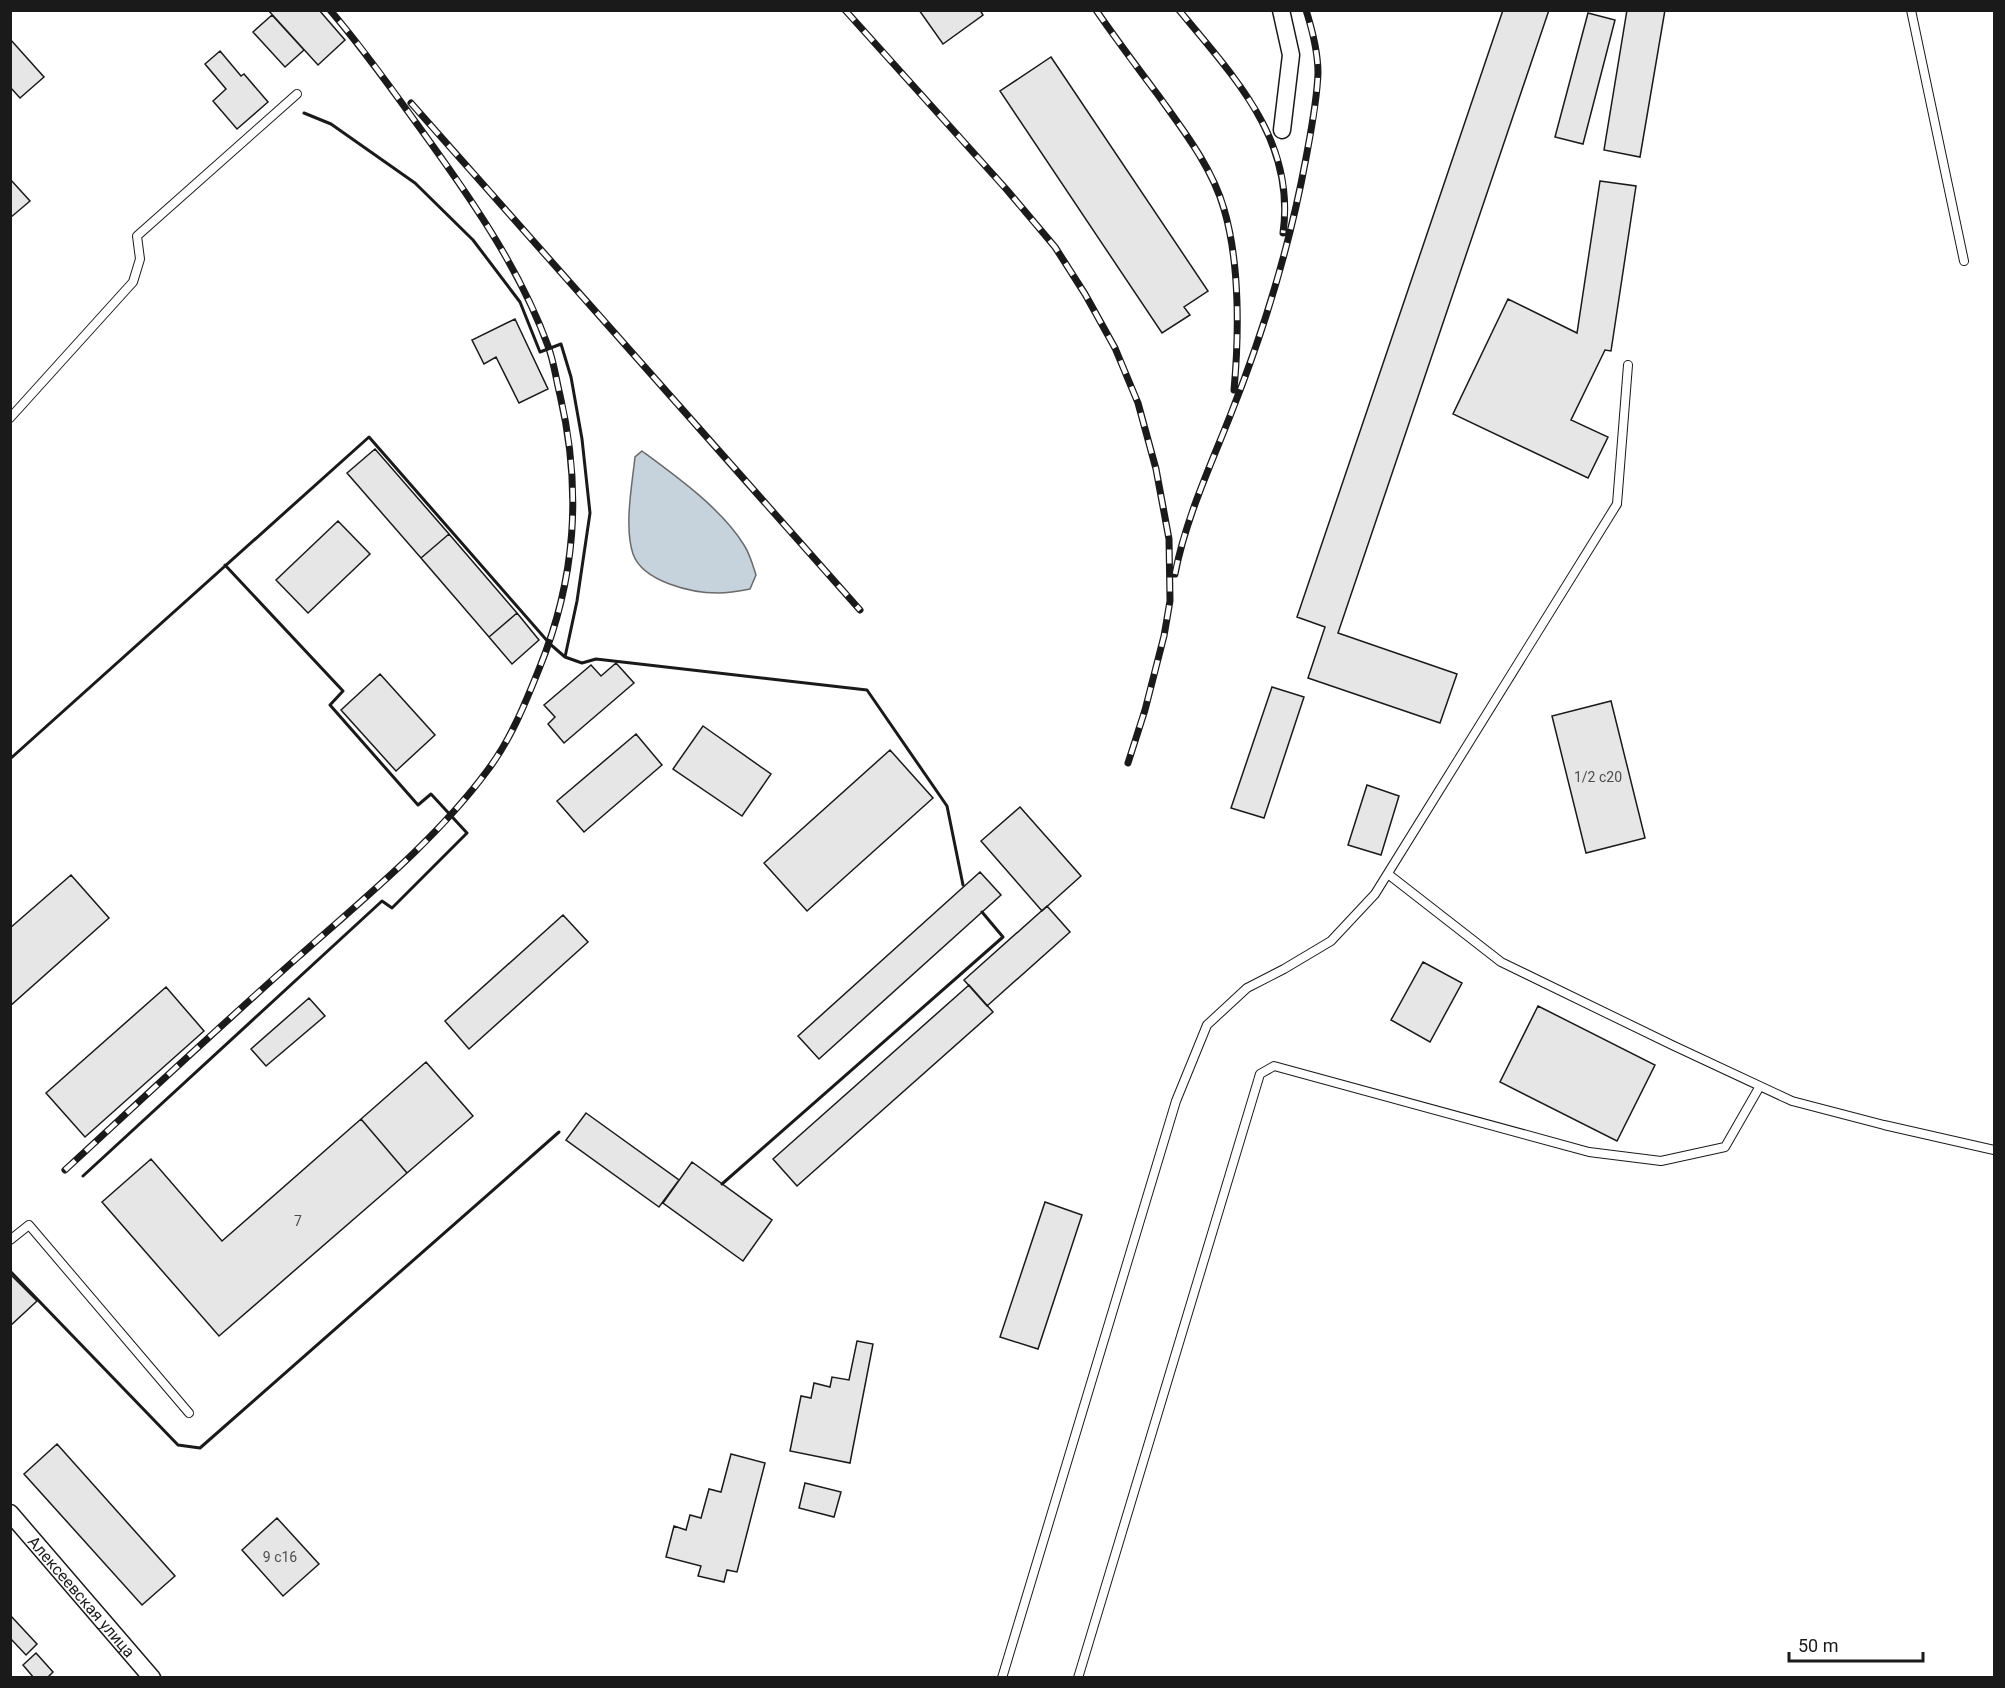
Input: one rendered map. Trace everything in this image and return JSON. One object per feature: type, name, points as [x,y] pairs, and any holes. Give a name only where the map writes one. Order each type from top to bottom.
[{"type":"street","points":[[1281,10],[1291,55],[1282,130]]},
{"type":"street","name":"Алексеевская улица","points":[[10,1513],[152,1677]]},
{"type":"lane","points":[[1911,10],[1964,261]]},
{"type":"lane","points":[[10,418],[133,282],[140,259],[137,236],[297,94]]},
{"type":"lane","points":[[1002,1677],[1176,1101],[1207,1025],[1247,988],[1331,941],[1375,894],[1388,874],[1617,504],[1628,365]]},
{"type":"lane","points":[[1388,874],[1501,962],[1792,1101],[1995,1150]]},
{"type":"lane","points":[[1078,1677],[1260,1074],[1274,1066],[1589,1152],[1661,1161],[1725,1147],[1760,1086]]},
{"type":"lane","points":[[10,1240],[29,1225],[189,1413]]},
{"type":"shaded area","points":[[642,451],[698,494],[735,532],[748,552],[756,575],[750,589],[718,593],[695,591],[657,579],[638,564],[630,543],[629,519],[635,457]]},
{"type":"building","points":[[268,10],[319,10],[345,40],[318,65]]},
{"type":"building","points":[[919,10],[980,10],[983,15],[943,44]]},
{"type":"building","points":[[1503,10],[1549,10],[1338,633],[1457,674],[1440,723],[1308,678],[1325,627],[1297,617]]},
{"type":"building","points":[[1627,10],[1665,10],[1640,157],[1604,150]]},
{"type":"building","points":[[1588,13],[1615,20],[1583,144],[1555,137]]},
{"type":"building","points":[[272,15],[304,50],[285,67],[253,32]]},
{"type":"building","points":[[10,39],[44,77],[20,98],[10,87]]},
{"type":"building","points":[[220,51],[241,76],[244,74],[268,102],[237,129],[213,101],[226,89],[205,64]]},
{"type":"building","points":[[1051,57],[1208,291],[1184,307],[1190,315],[1162,333],[1000,91]]},
{"type":"building","points":[[10,179],[30,201],[10,218]]},
{"type":"building","points":[[1600,181],[1636,186],[1611,351],[1605,350],[1571,420],[1608,437],[1588,478],[1453,414],[1508,299],[1577,333]]},
{"type":"building","points":[[515,319],[548,389],[519,403],[496,357],[484,364],[472,340]]},
{"type":"building","points":[[375,449],[449,534],[421,558],[347,473]]},
{"type":"building","points":[[338,521],[370,554],[308,613],[276,580]]},
{"type":"building","points":[[449,534],[517,613],[489,637],[421,558]]},
{"type":"building","points":[[517,613],[539,640],[512,664],[489,637]]},
{"type":"building","points":[[616,663],[634,683],[564,743],[548,724],[555,717],[544,705],[591,665],[601,676]]},
{"type":"building","points":[[380,674],[435,735],[396,771],[341,710]]},
{"type":"building","points":[[1272,687],[1304,697],[1264,818],[1231,808]]},
{"type":"building","points":[[1611,701],[1645,838],[1586,853],[1552,716]]},
{"type":"building","points":[[703,726],[771,774],[742,816],[673,769]]},
{"type":"building","points":[[636,734],[662,765],[584,832],[557,801]]},
{"type":"building","points":[[890,750],[933,798],[807,911],[764,863]]},
{"type":"building","points":[[1367,785],[1399,796],[1381,855],[1348,845]]},
{"type":"building","points":[[1020,807],[1081,876],[1042,911],[981,841]]},
{"type":"building","points":[[980,872],[1001,895],[819,1059],[798,1036]]},
{"type":"building","points":[[71,875],[109,918],[10,1006],[10,928]]},
{"type":"building","points":[[1047,906],[1070,932],[987,1006],[964,980]]},
{"type":"building","points":[[563,915],[588,942],[469,1049],[445,1021]]},
{"type":"building","points":[[1423,962],[1462,983],[1430,1042],[1391,1020]]},
{"type":"building","points":[[969,985],[993,1012],[797,1186],[773,1159]]},
{"type":"building","points":[[166,987],[204,1031],[85,1137],[46,1093]]},
{"type":"building","points":[[309,998],[325,1016],[266,1066],[251,1049]]},
{"type":"building","points":[[1538,1006],[1655,1065],[1617,1141],[1500,1082]]},
{"type":"building","points":[[426,1062],[473,1116],[407,1173],[361,1119]]},
{"type":"building","points":[[586,1113],[679,1180],[659,1207],[566,1140]]},
{"type":"building","points":[[361,1119],[407,1173],[219,1336],[102,1202],[151,1159],[222,1241]]},
{"type":"building","points":[[692,1162],[772,1220],[743,1261],[663,1203]]},
{"type":"building","points":[[1045,1202],[1082,1215],[1038,1349],[1000,1337]]},
{"type":"building","points":[[10,1274],[37,1301],[10,1326]]},
{"type":"building","points":[[857,1341],[873,1344],[850,1463],[790,1451],[801,1396],[811,1398],[814,1383],[830,1387],[832,1377],[849,1380]]},
{"type":"building","points":[[57,1444],[175,1576],[142,1605],[24,1474]]},
{"type":"building","points":[[731,1454],[765,1463],[737,1572],[727,1570],[724,1582],[698,1576],[701,1566],[666,1557],[674,1526],[686,1530],[690,1515],[701,1518],[709,1489],[721,1492]]},
{"type":"building","points":[[805,1483],[841,1492],[834,1517],[799,1508]]},
{"type":"building","points":[[277,1518],[319,1564],[283,1596],[242,1550]]},
{"type":"building","points":[[10,1615],[37,1644],[26,1655],[10,1638]]},
{"type":"building","points":[[36,1653],[53,1672],[47,1678],[34,1678],[23,1665]]},
{"type":"railway","points":[[65,1170],[422,845],[467,796],[503,747],[516,722],[539,669],[561,602],[568,568],[573,500],[567,430],[548,346],[525,292],[480,215],[394,92],[330,10]]},
{"type":"railway","points":[[845,10],[1007,190],[1055,247],[1115,348],[1138,403],[1156,469],[1169,539],[1170,601],[1164,636],[1145,710],[1128,763]]},
{"type":"railway","points":[[1096,10],[1187,135],[1219,193],[1229,230],[1236,275],[1237,346],[1234,390]]},
{"type":"railway","points":[[1179,10],[1240,85],[1270,139],[1280,168],[1285,199],[1283,233]]},
{"type":"railway","points":[[1175,574],[1192,512],[1244,380],[1265,318],[1300,191],[1315,105],[1318,65],[1306,10]]},
{"type":"railway","points":[[411,103],[860,610]]},
{"type":"wall","points":[[304,113],[331,124],[415,183],[473,240],[520,302],[540,352],[561,344],[571,377],[582,439],[590,513],[577,601],[565,657],[582,663],[596,659],[867,690],[947,806],[963,885]]},
{"type":"wall","points":[[10,759],[369,437],[550,644],[565,657]]},
{"type":"wall","points":[[83,1176],[382,901],[392,908],[467,833],[431,794],[418,805],[330,705],[343,691],[225,565]]},
{"type":"wall","points":[[722,1184],[1003,937],[982,912]]},
{"type":"wall","points":[[10,1271],[178,1445],[200,1448],[559,1132]]}]
